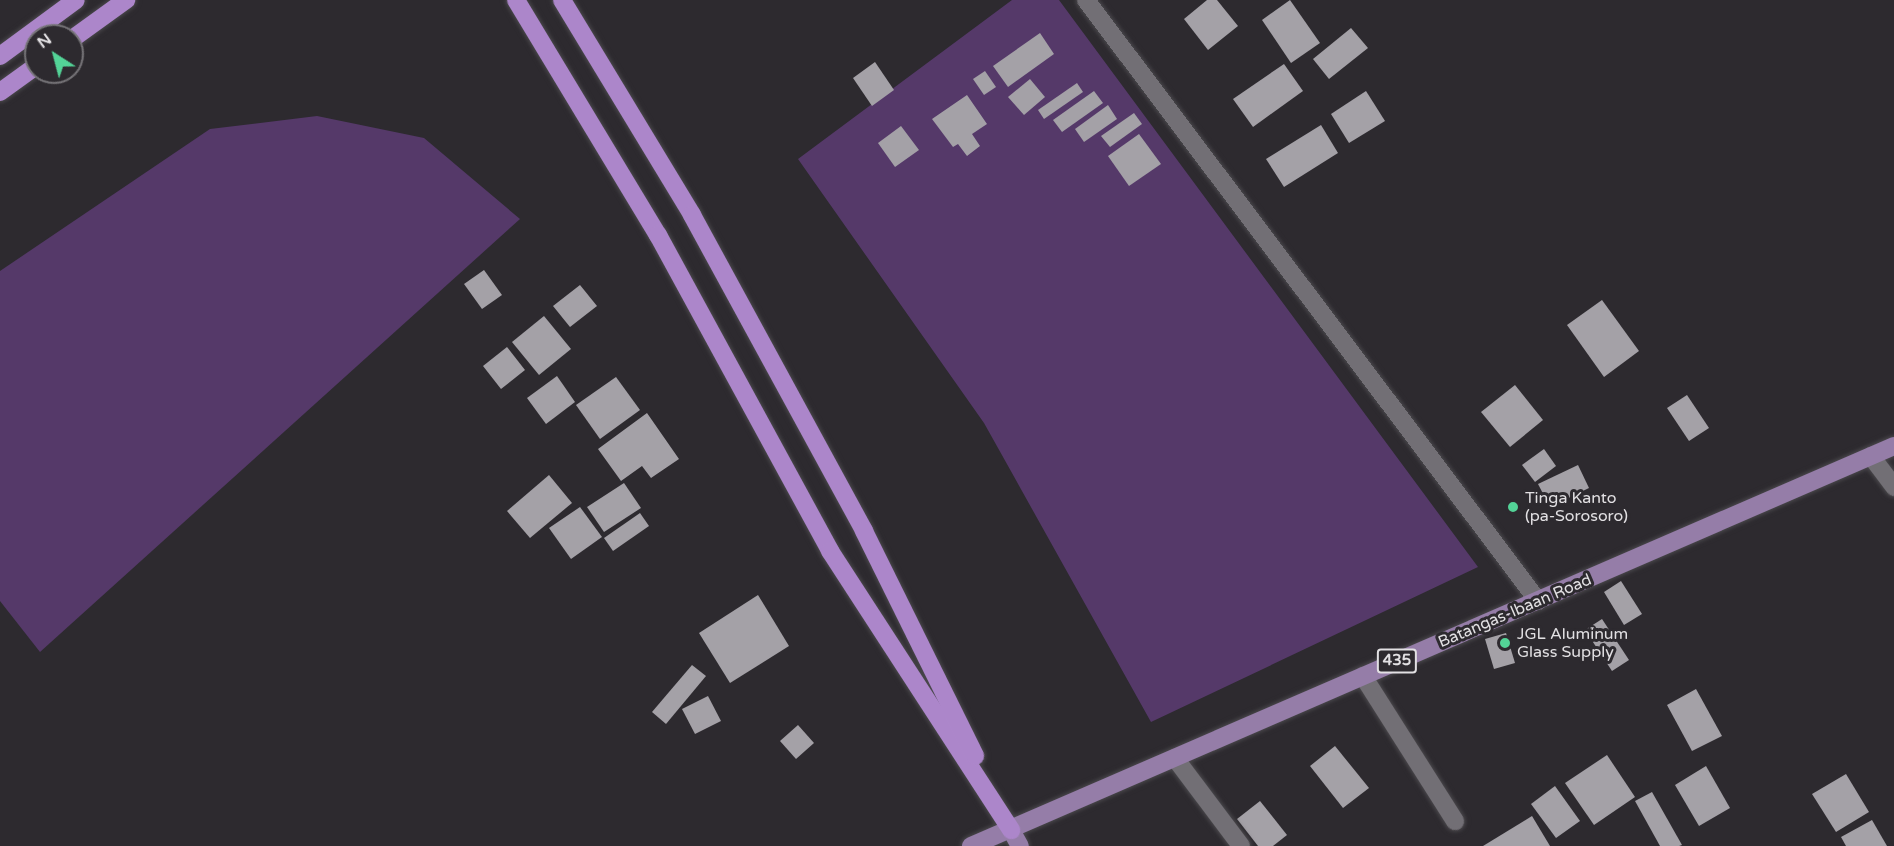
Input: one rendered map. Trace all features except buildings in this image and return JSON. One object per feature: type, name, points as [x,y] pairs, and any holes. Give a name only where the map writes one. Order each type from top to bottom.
[{"type":"highway","points":[[0,56],[76,0]]},
{"type":"highway","points":[[84,30],[126,0]]},
{"type":"highway","points":[[516,0],[658,235],[830,551],[1016,838]]},
{"type":"highway","points":[[562,0],[692,215],[858,520],[1016,838]]},
{"type":"highway","points":[[0,92],[24,75]]},
{"type":"main road","name":"Batangas-Ibaan Road","points":[[971,846],[1016,838],[1175,758],[1894,446]]},
{"type":"street","points":[[1086,0],[1538,601]]},
{"type":"street","points":[[1871,456],[1894,487]]},
{"type":"street","points":[[1364,675],[1455,821]]},
{"type":"street","points":[[1175,758],[1241,846]]},
{"type":"shaded area","points":[[1012,0],[1059,0],[1478,567],[1151,722],[984,423],[798,159]]},
{"type":"shaded area","points":[[317,116],[424,138],[520,219],[40,652],[0,601],[0,271],[210,129]]},
{"type":"place","name":"Tinga Kanto (pa-Sorosoro)","points":[[1513,507]]},
{"type":"place","name":"JGL Aluminum Glass Supply","points":[[1505,643]]}]
